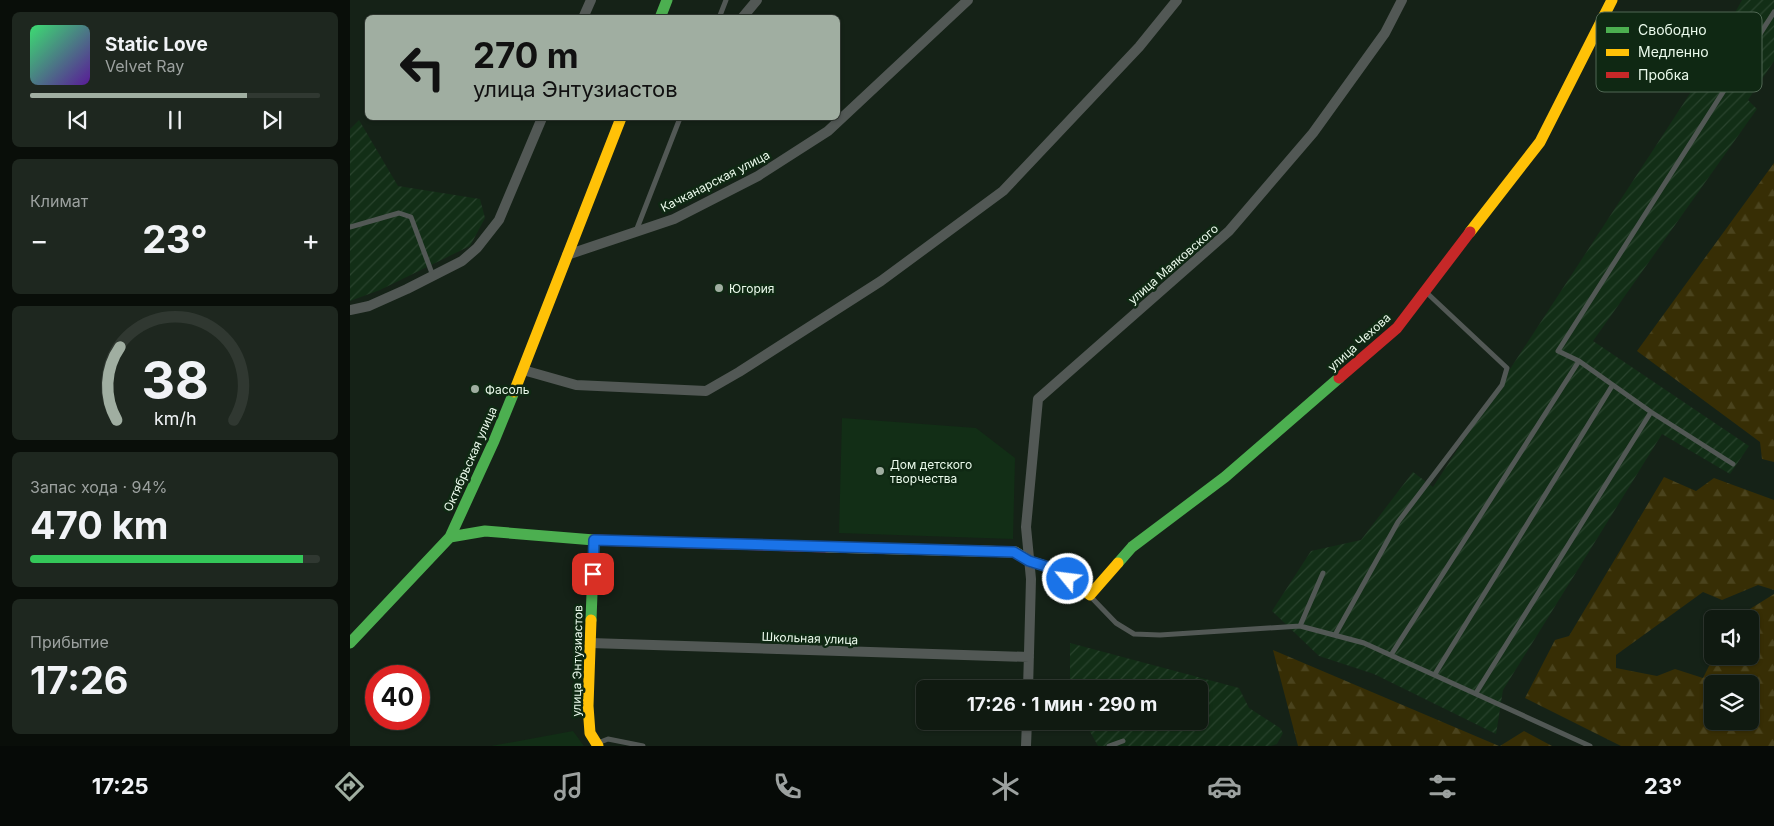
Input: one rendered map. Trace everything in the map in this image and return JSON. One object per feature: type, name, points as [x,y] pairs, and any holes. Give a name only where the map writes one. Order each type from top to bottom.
[{"type":"street","points":[[585,15],[591,0]]},
{"type":"street","points":[[661,15],[667,0]]},
{"type":"street","points":[[745,15],[758,0]]},
{"type":"street","name":"Качканарская улица","points":[[840,119],[968,0]]},
{"type":"street","points":[[523,370],[576,385],[706,391],[880,282],[1003,191],[1139,47],[1177,0]]},
{"type":"street","name":"улица Маяковского","points":[[1028,680],[1031,579],[1026,527],[1038,399],[1229,231],[1313,133],[1384,34],[1402,0]]},
{"type":"street","name":"улица Чехова","points":[[1606,12],[1612,0]]},
{"type":"street","name":"улица Чехова","points":[[1090,596],[1132,547],[1225,477],[1397,328],[1540,142],[1596,32]]},
{"type":"street","points":[[350,310],[369,306],[407,290],[462,261],[477,248],[499,220],[541,120]]},
{"type":"street","name":"Октябрьская улица","points":[[350,643],[450,537],[494,441],[523,370],[620,120]]},
{"type":"street","name":"Качканарская улица","points":[[567,254],[674,219],[758,176],[828,130],[839,120]]},
{"type":"street","points":[[450,537],[485,531],[594,540],[1014,552],[1029,561],[1058,570],[1090,596]]},
{"type":"street","name":"улица Энтузиастов","points":[[594,540],[588,706],[590,733],[597,745]]},
{"type":"street","name":"Школьная улица","points":[[590,643],[1029,657]]},
{"type":"street","points":[[1026,746],[1027,730]]},
{"type":"lane","points":[[719,15],[726,0]]},
{"type":"lane","points":[[1762,31],[1774,12]]},
{"type":"lane","points":[[1723,92],[1558,351],[1579,361],[1612,386],[1733,464]]},
{"type":"lane","points":[[636,232],[679,120]]},
{"type":"lane","points":[[350,226],[399,213],[411,218],[433,276]]},
{"type":"lane","points":[[1334,635],[1398,522],[1502,384],[1507,368],[1425,291]]},
{"type":"lane","points":[[1391,654],[1579,361]]},
{"type":"lane","points":[[1435,674],[1612,386]]},
{"type":"lane","points":[[1476,693],[1651,412]]},
{"type":"lane","points":[[1300,626],[1323,573]]},
{"type":"lane","points":[[1090,596],[1116,623],[1134,634],[1160,635],[1300,626],[1364,642],[1590,746]]},
{"type":"lane","points":[[597,745],[608,739],[643,746]]},
{"type":"lane","points":[[1109,746],[1124,740]]},
{"type":"shaded area","points":[[1742,0],[1774,0],[1774,61],[1762,79],[1762,12],[1735,12]]},
{"type":"shaded area","points":[[1691,92],[1753,92],[1748,100],[1757,109],[1593,341],[1749,446],[1730,474],[1662,434],[1503,690],[1496,734],[1374,674],[1319,656],[1272,611],[1311,551],[1361,540],[1413,472],[1433,487]]},
{"type":"shaded area","points":[[359,120],[398,186],[480,199],[485,218],[470,246],[380,290],[350,301],[350,129]]},
{"type":"shaded area","points":[[842,418],[976,428],[1015,458],[1013,539],[839,533]]},
{"type":"shaded area","points":[[1070,643],[1239,688],[1249,708],[1280,728],[1283,733],[1277,744],[1271,746],[1098,746],[1089,730],[1208,730],[1208,680],[1070,680]]},
{"type":"shaded area","points":[[573,731],[584,746],[491,746]]},
{"type":"green space","points":[[1774,163],[1774,462],[1762,459],[1760,442],[1637,351]]},
{"type":"green space","points":[[1664,477],[1696,491],[1714,478],[1774,500],[1774,590],[1758,585],[1722,600],[1703,592],[1616,655],[1616,668],[1657,676],[1675,669],[1703,678],[1704,676],[1704,730],[1759,730],[1759,675],[1704,675],[1710,665],[1759,665],[1759,610],[1748,610],[1774,594],[1774,746],[1621,746],[1525,698],[1555,640],[1569,636]]},
{"type":"green space","points":[[1273,650],[1499,746],[1298,746]]},
{"type":"green space","points":[[1524,731],[1552,746],[1500,746]]},
{"type":"traffic: fast","points":[[661,15],[667,0]]},
{"type":"traffic: fast","points":[[1118,563],[1132,547],[1225,477],[1339,378]]},
{"type":"traffic: fast","points":[[350,643],[450,537],[514,392]]},
{"type":"traffic: fast","points":[[450,537],[485,531],[594,540],[591,620]]},
{"type":"traffic: slow","points":[[1606,12],[1612,0]]},
{"type":"traffic: slow","points":[[1470,232],[1540,142],[1596,32]]},
{"type":"traffic: slow","points":[[514,392],[620,120]]},
{"type":"traffic: slow","points":[[827,547],[1015,552],[1029,561],[1058,570],[1090,595],[1118,563]]},
{"type":"traffic: slow","points":[[591,620],[588,706],[590,733],[598,746]]},
{"type":"traffic: jam","points":[[1339,378],[1397,328],[1470,232]]},
{"type":"traffic: jam","points":[[594,540],[827,547]]},
{"type":"place","name":"Югория","points":[[719,288]]},
{"type":"place","name":"Фасоль","points":[[475,389]]},
{"type":"place","name":"Дом детского творчества","points":[[880,471]]},
{"type":"route","points":[[593,574],[594,540],[1014,552],[1029,561],[1058,570],[1068,579]]}]
